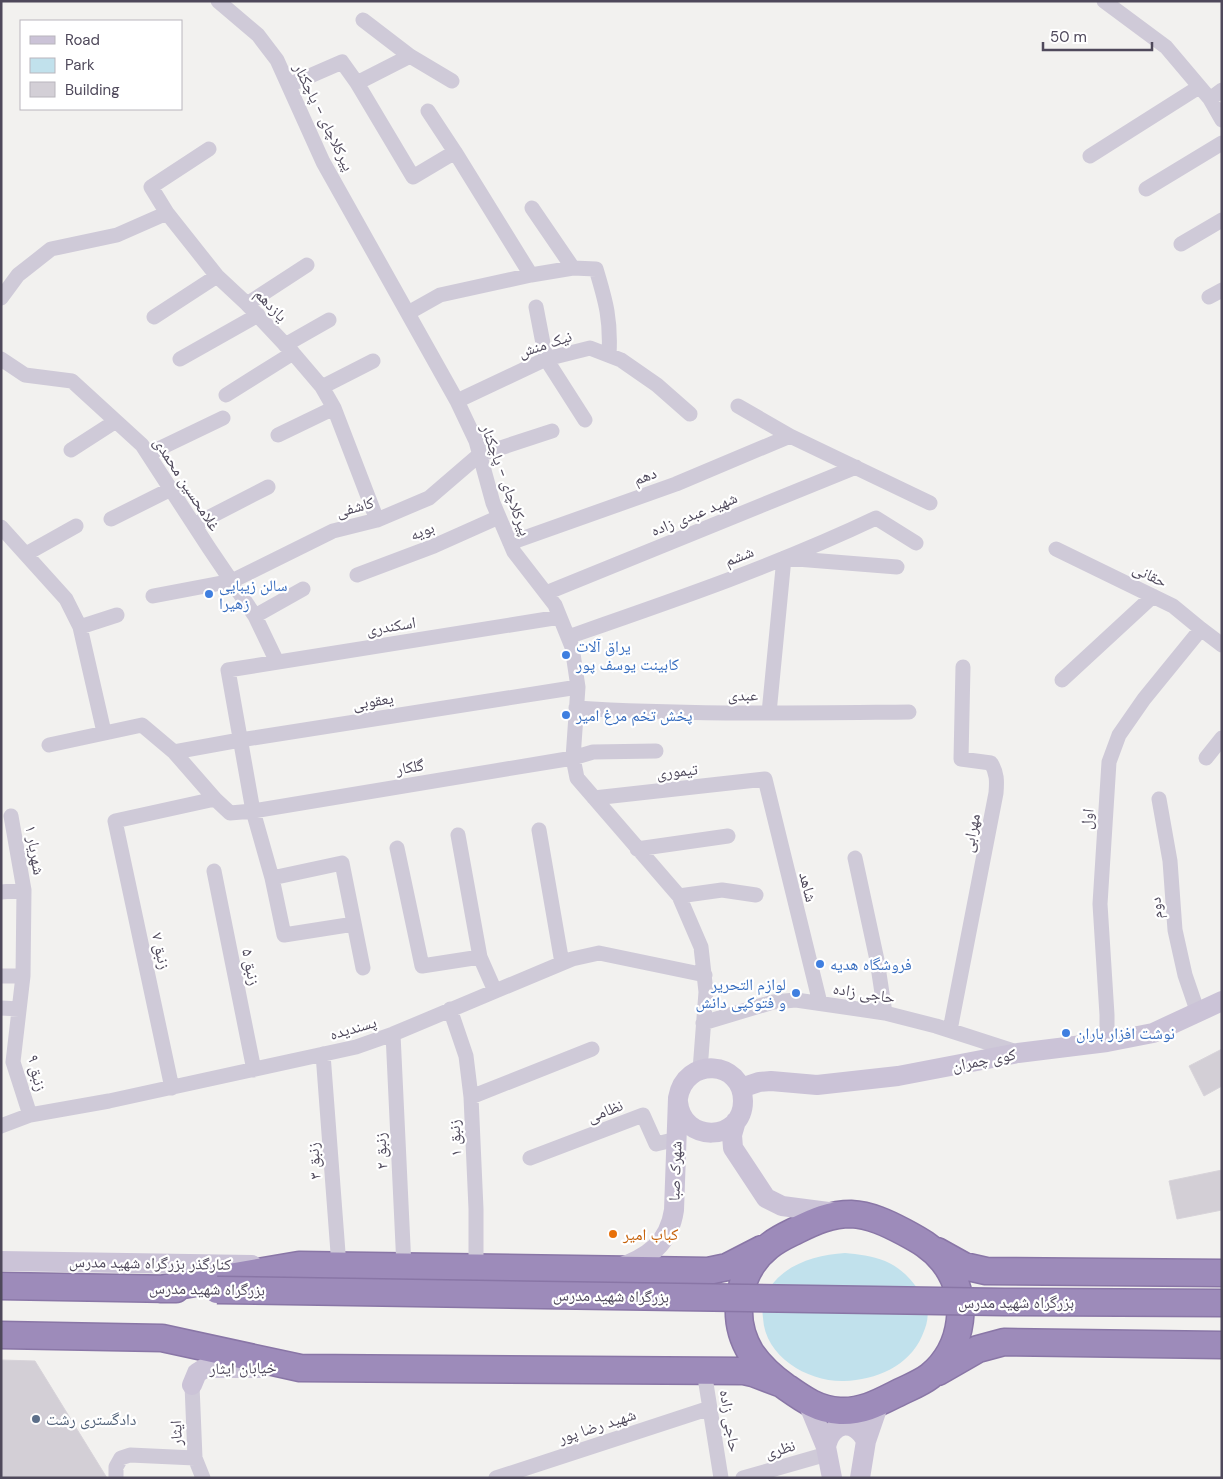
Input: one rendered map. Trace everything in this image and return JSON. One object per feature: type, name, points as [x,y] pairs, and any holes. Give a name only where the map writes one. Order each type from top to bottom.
[{"type":"highway","name":"بزرگراه شهید مدرس","points":[[160,1289],[299,1265],[712,1271],[730,1265],[821,1219],[851,1214],[874,1218],[918,1240]]},
{"type":"highway","points":[[918,1240],[964,1266],[978,1270],[1222,1273]]},
{"type":"highway","points":[[918,1240],[936,1253],[950,1270],[959,1296],[961,1313],[957,1335],[948,1355],[938,1368],[920,1382]]},
{"type":"highway","points":[[773,1243],[756,1259],[744,1280],[740,1297],[739,1315],[742,1332],[759,1364],[808,1403],[826,1409],[843,1411],[861,1409],[920,1382],[972,1352],[1004,1342],[1222,1345]]},
{"type":"highway","name":"بزرگراه شهید مدرس","points":[[1,1286],[994,1302],[1222,1303]]},
{"type":"highway","points":[[1,1335],[168,1339],[300,1368],[746,1371],[782,1384]]},
{"type":"main road","name":"کوی چمران","points":[[741,1088],[759,1082],[771,1081],[817,1085],[898,1076],[1018,1053],[1107,1042],[1153,1033],[1222,1001]]},
{"type":"main road","points":[[736,1121],[729,1128],[719,1132],[702,1132],[685,1121],[680,1112],[679,1094],[684,1082],[692,1073],[712,1068],[724,1070],[734,1078],[741,1088],[743,1104],[732,1135],[733,1148],[761,1192],[770,1201],[787,1207],[851,1214]]},
{"type":"main road","name":"شهرک صبا","points":[[614,1270],[632,1263],[651,1252],[667,1234],[674,1210],[678,1102]]},
{"type":"main road","name":"کنارگذر بزرگراه شهید مدرس","points":[[1,1261],[299,1265]]},
{"type":"main road","name":"خیابان ایثار","points":[[168,1339],[186,1353],[192,1370],[192,1385]]},
{"type":"main road","name":"خیابان ایثار","points":[[192,1385],[197,1373],[207,1368],[300,1368]]},
{"type":"main road","points":[[860,1478],[866,1441],[879,1402]]},
{"type":"main road","points":[[808,1403],[827,1450],[832,1478]]},
{"type":"main road","points":[[827,1450],[828,1437],[834,1429],[844,1425],[854,1426],[862,1432],[866,1441]]},
{"type":"street","name":"پیرکلاچای - پاچکنار","points":[[218,1],[231,6],[258,35],[277,60],[323,162],[457,400],[476,441],[493,503],[514,552],[555,605],[572,647],[578,687],[572,758],[577,778],[637,849],[662,874],[679,896],[701,947],[706,992],[700,1070]]},
{"type":"street","points":[[1104,1],[1166,47],[1199,87],[1216,95],[1222,120]]},
{"type":"street","points":[[363,20],[410,56],[452,81]]},
{"type":"street","points":[[357,83],[410,56]]},
{"type":"street","points":[[289,86],[342,62],[357,83],[413,177],[455,152]]},
{"type":"street","points":[[1090,156],[1199,87]]},
{"type":"street","points":[[428,111],[531,275]]},
{"type":"street","points":[[1146,189],[1222,144]]},
{"type":"street","name":"یازدهم","points":[[209,149],[151,187],[167,213],[217,276],[258,315],[322,387],[334,408],[377,520]]},
{"type":"street","points":[[532,208],[573,268]]},
{"type":"street","points":[[1,298],[18,275],[52,249],[116,235],[167,213]]},
{"type":"street","points":[[1181,244],[1222,220]]},
{"type":"street","points":[[247,304],[307,264]]},
{"type":"street","points":[[408,313],[440,295],[531,275],[573,268],[596,269],[608,313],[610,332],[609,355]]},
{"type":"street","points":[[154,317],[217,276]]},
{"type":"street","points":[[536,307],[546,359],[586,420]]},
{"type":"street","points":[[180,359],[258,315]]},
{"type":"street","points":[[226,395],[329,320]]},
{"type":"street","name":"نیک منش","points":[[457,400],[546,359],[590,348],[622,360],[657,385],[690,414]]},
{"type":"street","name":"غلامحسین محمدی","points":[[1,358],[25,375],[72,381],[142,445],[255,616],[278,662]]},
{"type":"street","points":[[322,387],[373,361]]},
{"type":"street","points":[[738,406],[790,436],[930,503]]},
{"type":"street","points":[[278,435],[334,408]]},
{"type":"street","points":[[148,454],[223,418]]},
{"type":"street","points":[[71,450],[116,421]]},
{"type":"street","points":[[479,456],[552,431]]},
{"type":"street","name":"دهم","points":[[510,543],[676,484],[790,436]]},
{"type":"street","name":"کاشفی","points":[[153,596],[232,581],[333,531],[377,520],[429,498],[479,456]]},
{"type":"street","name":"شهید عبدی زاده","points":[[546,593],[856,467]]},
{"type":"street","points":[[194,525],[268,487]]},
{"type":"street","points":[[111,519],[171,490]]},
{"type":"street","name":"بویه","points":[[358,575],[434,546],[499,517]]},
{"type":"street","name":"ششم","points":[[568,637],[697,592],[835,538],[876,518],[916,543]]},
{"type":"street","points":[[26,554],[76,526]]},
{"type":"street","points":[[1,527],[66,599],[80,627],[104,732],[49,745]]},
{"type":"street","name":"حقانی","points":[[1056,549],[1174,606],[1222,645]]},
{"type":"street","points":[[769,713],[784,558],[897,567]]},
{"type":"street","points":[[255,616],[303,589]]},
{"type":"street","points":[[1062,680],[1153,596]]},
{"type":"street","points":[[80,627],[117,615]]},
{"type":"street","name":"اسکندری","points":[[240,740],[228,670],[560,617]]},
{"type":"street","name":"اول","points":[[1107,1042],[1100,904],[1109,762],[1119,736],[1144,699],[1200,629]]},
{"type":"street","name":"مهرابی","points":[[950,1030],[995,802],[997,780],[996,770],[991,763],[961,759],[963,667]]},
{"type":"street","name":"یعقوبی","points":[[174,752],[578,687]]},
{"type":"street","name":"عبدی","points":[[576,708],[622,711],[769,713],[909,712]]},
{"type":"street","name":"گلکار","points":[[104,732],[142,725],[174,752],[215,799],[230,813],[253,812],[572,758]]},
{"type":"street","points":[[1206,758],[1222,738]]},
{"type":"street","points":[[240,740],[253,812],[272,878],[284,936],[354,924]]},
{"type":"street","points":[[572,758],[593,752],[656,751]]},
{"type":"street","name":"تیموری","points":[[594,798],[765,779]]},
{"type":"street","name":"شاهد","points":[[765,779],[820,1003]]},
{"type":"street","name":"زنبق ۷","points":[[172,1088],[115,821],[215,799]]},
{"type":"street","name":"دوم","points":[[1159,799],[1170,861],[1175,930],[1185,974],[1198,1013]]},
{"type":"street","name":"شهریار ۱","points":[[11,816],[24,890]]},
{"type":"street","points":[[539,830],[562,963]]},
{"type":"street","points":[[458,835],[480,957],[495,991]]},
{"type":"street","points":[[637,849],[728,836]]},
{"type":"street","points":[[397,848],[422,966],[480,957]]},
{"type":"street","points":[[855,858],[877,960],[885,1012]]},
{"type":"street","points":[[272,878],[342,863],[363,968]]},
{"type":"street","name":"زنبق ۵","points":[[214,871],[254,1070]]},
{"type":"street","points":[[1,892],[24,890]]},
{"type":"street","name":"زنبق ۹","points":[[24,890],[23,976],[19,1009],[7,1062],[30,1115]]},
{"type":"street","points":[[679,896],[722,890],[756,895]]},
{"type":"street","name":"پسندیده","points":[[1,1126],[30,1115],[109,1101],[356,1048],[572,959],[599,953],[705,975]]},
{"type":"street","points":[[1,976],[23,976]]},
{"type":"street","name":"حاجی زاده","points":[[703,1023],[773,1002],[796,1000],[885,1012],[950,1030],[1018,1053]]},
{"type":"street","points":[[1,1008],[19,1009]]},
{"type":"street","name":"زنبق ۱","points":[[450,1009],[466,1056],[471,1097],[476,1209],[476,1268]]},
{"type":"street","name":"زنبق ۲","points":[[393,1034],[404,1267]]},
{"type":"street","points":[[471,1097],[592,1049]]},
{"type":"street","name":"زنبق ۳","points":[[323,1054],[339,1266]]},
{"type":"street","name":"نظامی","points":[[530,1158],[643,1115],[656,1144],[676,1139]]},
{"type":"street","name":"حاجی زاده","points":[[704,1371],[721,1478]]},
{"type":"street","name":"ایثار","points":[[192,1385],[195,1458],[203,1478]]},
{"type":"street","name":"شهید رضا پور","points":[[496,1478],[710,1408]]},
{"type":"street","name":"نظری","points":[[743,1478],[827,1450]]},
{"type":"street","points":[[116,1478],[116,1467],[121,1458],[130,1455],[195,1458]]},
{"type":"green space","points":[[845,1253],[880,1259],[900,1270],[916,1286],[923,1297],[928,1313],[925,1330],[909,1356],[879,1374],[868,1378],[844,1381],[816,1377],[803,1372],[780,1355],[771,1344],[766,1332],[763,1304],[771,1285],[789,1269],[810,1259]]},
{"type":"building","points":[[1222,1049],[1222,1086],[1204,1096],[1189,1066]]},
{"type":"building","points":[[1222,1170],[1222,1210],[1177,1219],[1169,1181]]},
{"type":"building","name":"دادگستری رشت","points":[[1,1360],[35,1361],[107,1478],[1,1478]]},
{"type":"place","name":"سالن زیبایی زهیرا","points":[[209,594]]},
{"type":"place","name":"یراق آلات کابینت یوسف پور","points":[[566,655]]},
{"type":"place","name":"پخش تخم مرغ امیر","points":[[566,715]]},
{"type":"place","name":"فروشگاه هدیه","points":[[820,964]]},
{"type":"place","name":"لوازم التحریر و فتوکپی دانش","points":[[796,993]]},
{"type":"place","name":"نوشت افزار باران","points":[[1066,1033]]},
{"type":"place","name":"کباب امیر","points":[[613,1234]]},
{"type":"place","name":"دادگستری رشت","points":[[36,1419]]}]
